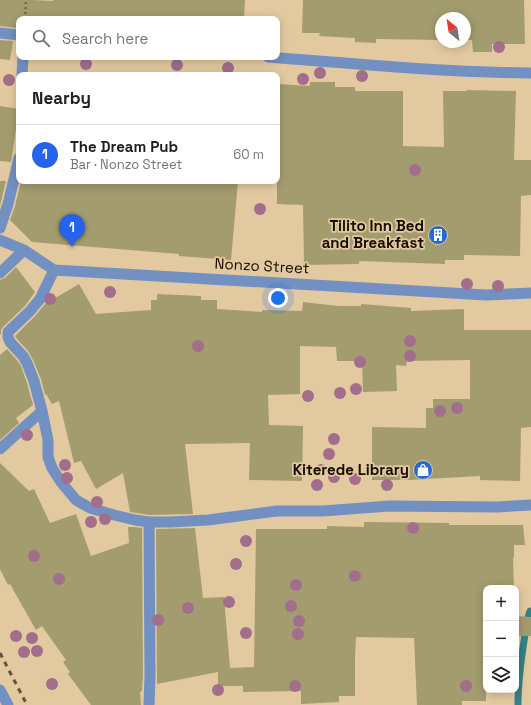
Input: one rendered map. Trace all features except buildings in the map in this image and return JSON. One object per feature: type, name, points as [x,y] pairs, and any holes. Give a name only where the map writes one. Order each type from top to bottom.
[{"type":"street","points":[[0,33],[16,35]]},
{"type":"street","points":[[280,58],[478,72],[531,73]]},
{"type":"street","points":[[22,60],[22,72]]},
{"type":"street","points":[[0,228],[8,204],[16,171]]},
{"type":"street","points":[[0,240],[24,250],[54,270],[40,299],[8,332],[8,337],[10,342],[23,356],[34,381],[48,440],[48,457],[52,468],[76,500],[90,508],[114,516],[149,522],[170,522],[208,520],[277,511],[323,511],[389,506],[531,506]]},
{"type":"street","points":[[0,273],[24,250]]},
{"type":"street","name":"Nonzo Street","points":[[54,270],[486,295],[531,293]]},
{"type":"street","points":[[0,448],[42,412]]},
{"type":"street","points":[[149,522],[149,705]]},
{"type":"street","points":[[0,690],[8,705]]},
{"type":"path","points":[[24,16],[26,0]]},
{"type":"waterway","points":[[518,705],[522,653],[527,623],[531,611]]},
{"type":"railway","points":[[0,653],[27,705]]},
{"type":"place","name":"Tilito Inn Bed and Breakfast","points":[[438,235]]},
{"type":"place","name":"The Dream Pub","points":[[72,247]]},
{"type":"place","name":"Kiterede Library","points":[[423,470]]}]
